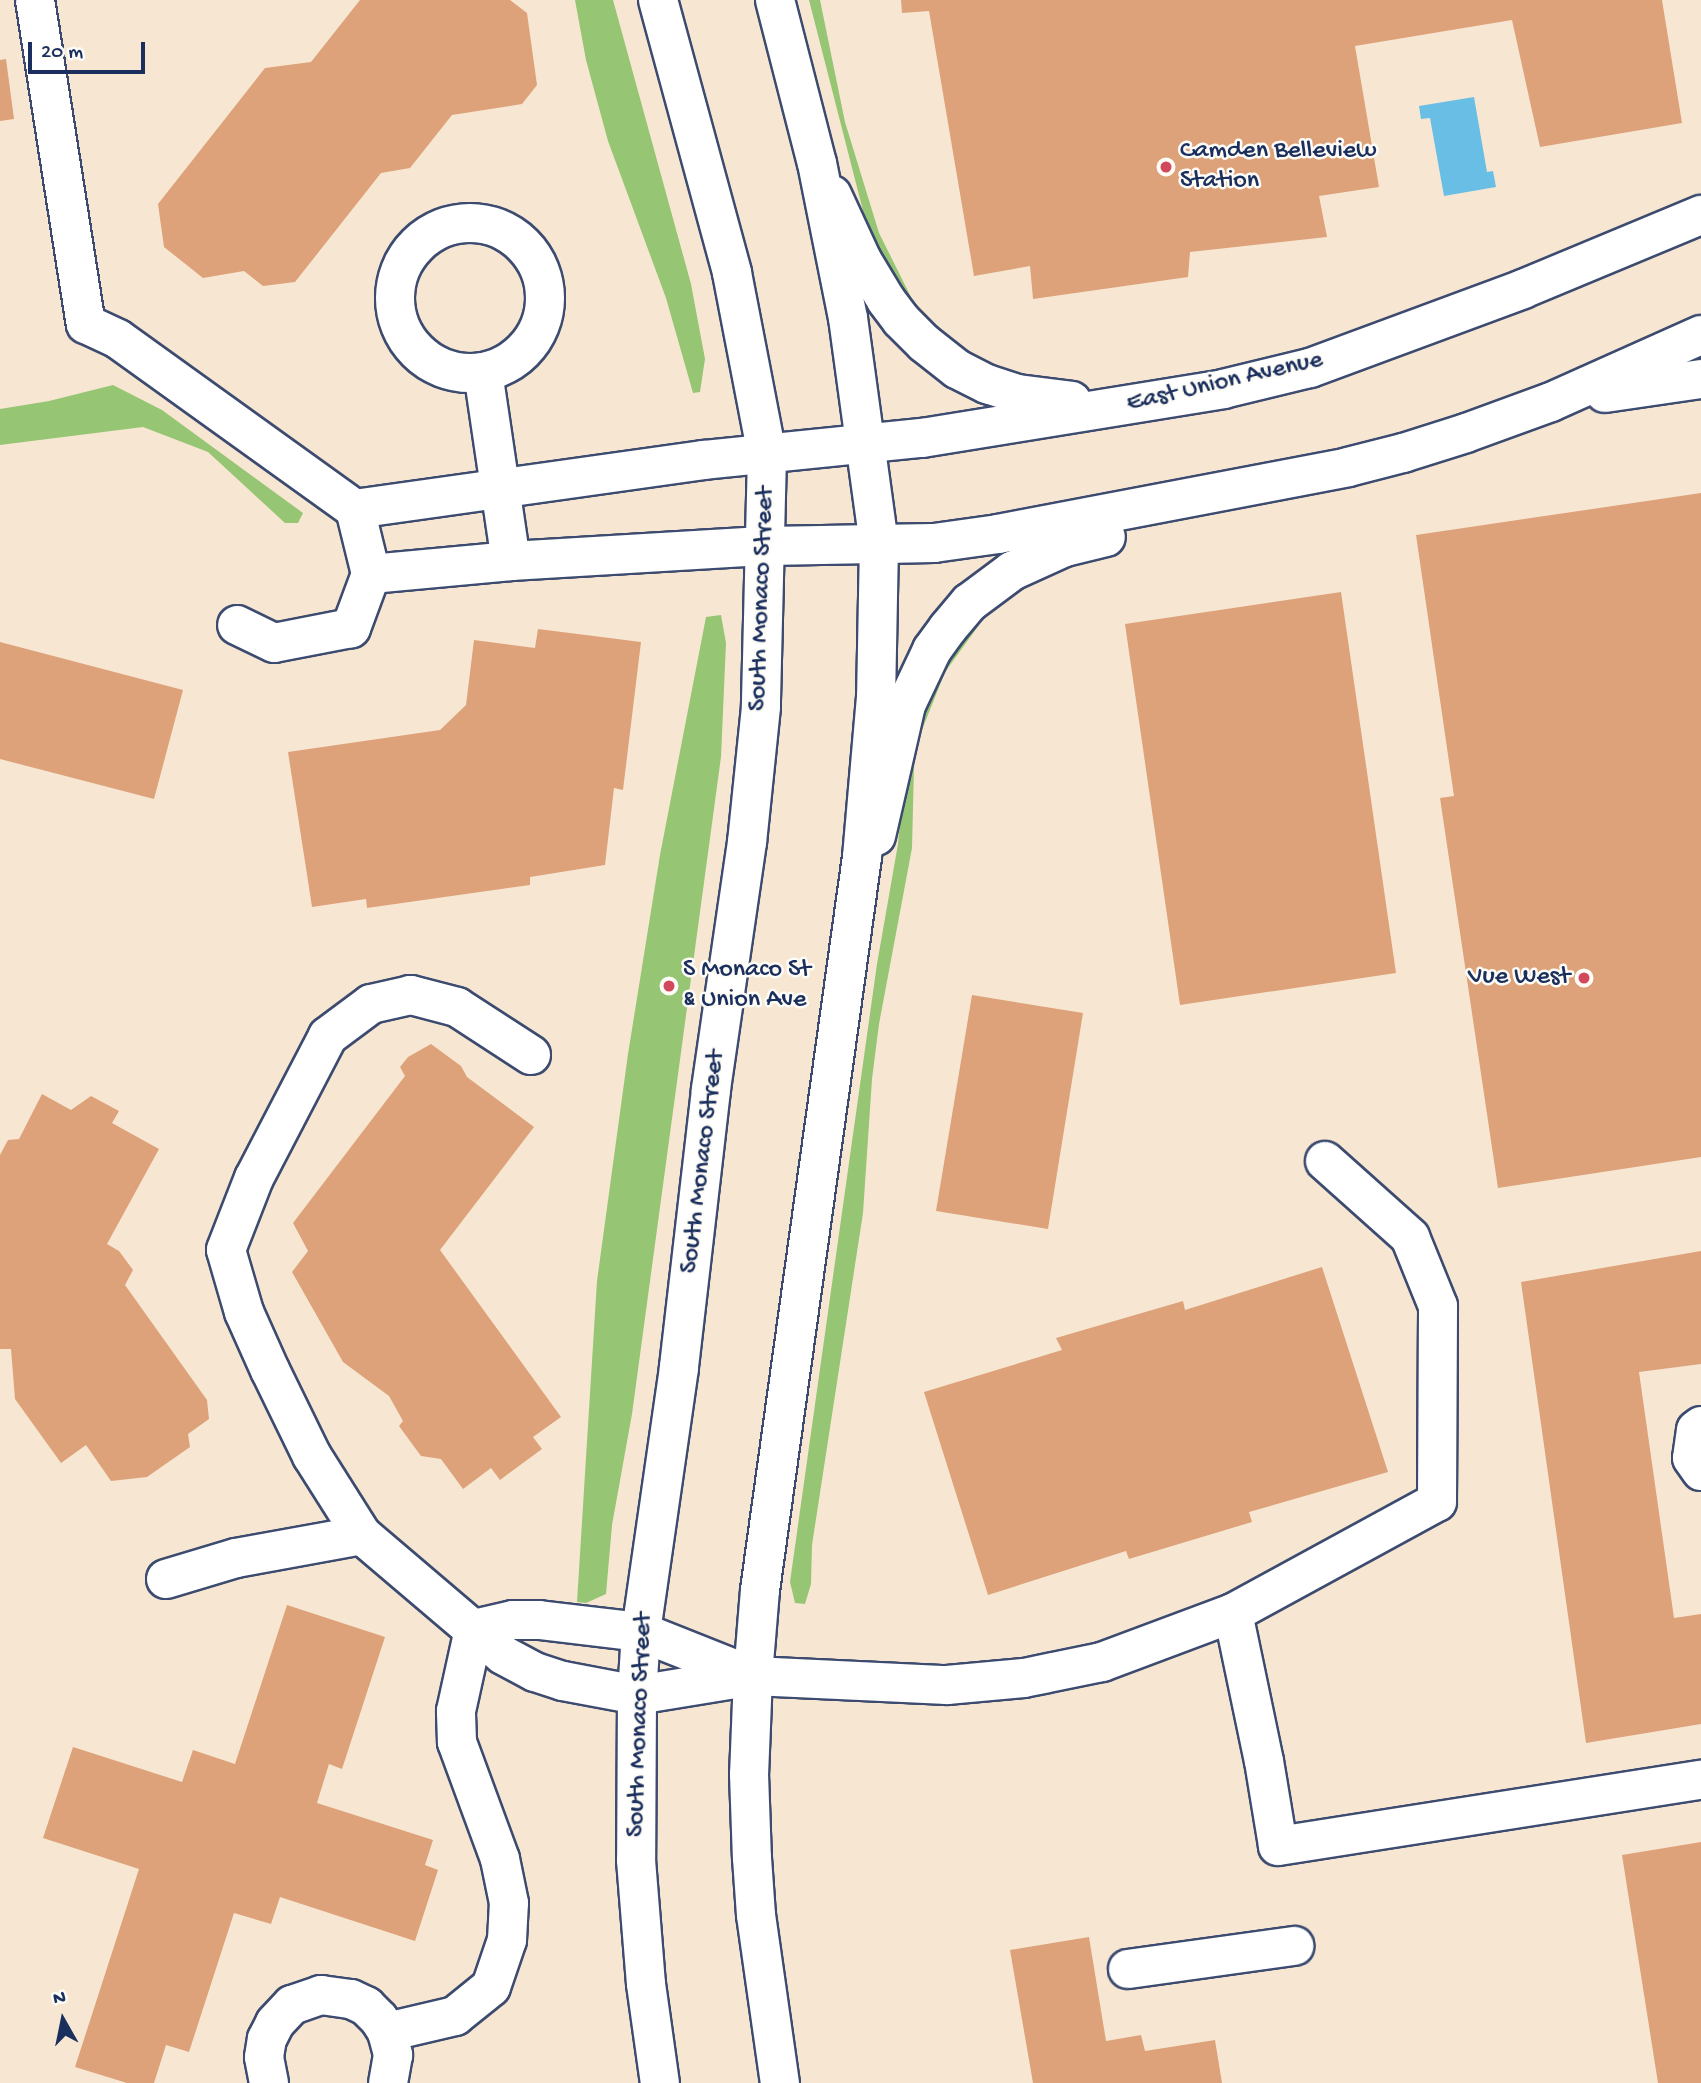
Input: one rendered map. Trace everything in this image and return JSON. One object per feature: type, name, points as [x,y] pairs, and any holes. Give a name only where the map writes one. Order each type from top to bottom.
[{"type":"main road","points":[[35,0],[86,324],[118,340],[355,509],[370,574],[351,628],[274,643],[237,625]]},
{"type":"main road","name":"South Monaco Street","points":[[658,0],[732,273],[767,455],[761,707],[747,842],[711,1090],[679,1368],[641,1632],[636,1695],[636,1860],[646,1984],[660,2083]]},
{"type":"main road","points":[[775,0],[817,163],[848,318],[879,544],[876,697],[856,905],[760,1590],[753,1676],[749,1774],[753,1881],[767,2005],[780,2083]]},
{"type":"main road","points":[[817,163],[849,234],[886,300],[901,320],[957,369],[987,384],[1044,398],[1158,400]]},
{"type":"main road","name":"East Union Avenue","points":[[355,509],[704,460],[922,438],[1158,400],[1310,368],[1523,289],[1701,215]]},
{"type":"main road","points":[[856,905],[879,827],[906,705],[932,650],[969,603],[1012,571],[1066,547],[1466,433],[1551,402],[1701,335]]},
{"type":"main road","points":[[483,372],[511,561]]},
{"type":"main road","points":[[1551,402],[1701,379]]},
{"type":"main road","points":[[370,574],[511,561],[766,546],[934,543],[998,534],[1348,467]]},
{"type":"main road","points":[[531,1055],[457,1007],[411,995],[371,1004],[328,1036],[254,1178],[226,1250],[244,1312],[270,1370],[312,1456],[362,1535],[503,1656],[535,1672],[563,1681],[636,1695],[753,1676],[947,1685],[1024,1678],[1102,1662],[1233,1613],[1437,1502],[1438,1306],[1410,1237],[1325,1161]]},
{"type":"main road","points":[[1701,1426],[1696,1430],[1692,1458],[1701,1471]]},
{"type":"main road","points":[[166,1579],[236,1558],[362,1535]]},
{"type":"main road","points":[[1233,1613],[1264,1760],[1278,1846],[1701,1780]]},
{"type":"main road","points":[[474,1629],[513,1620],[539,1620],[641,1632],[753,1676]]},
{"type":"main road","points":[[387,2032],[455,2016],[492,1987],[507,1940],[509,1903],[500,1859],[457,1742],[456,1711],[474,1629]]},
{"type":"main road","points":[[1128,1969],[1294,1946]]},
{"type":"main road","points":[[269,2083],[264,2057],[267,2039],[275,2023],[292,2005],[321,1995],[351,1998],[366,2006],[387,2032],[393,2055],[388,2083]]},
{"type":"green space","points":[[575,0],[613,0],[691,284],[705,359],[700,392],[693,393],[666,298],[608,141],[586,60]]},
{"type":"green space","points":[[809,0],[820,0],[845,122],[879,233],[920,315],[897,288],[870,238]]},
{"type":"green space","points":[[113,385],[162,410],[303,513],[298,523],[285,523],[208,452],[143,427],[0,445],[0,409],[49,401]]},
{"type":"green space","points":[[721,615],[726,643],[721,757],[632,1414],[612,1525],[606,1594],[586,1603],[577,1602],[597,1281],[628,1054],[660,855],[706,617]]},
{"type":"green space","points":[[965,625],[979,625],[945,672],[920,735],[914,766],[912,848],[879,1024],[872,1079],[863,1213],[812,1545],[811,1584],[805,1604],[795,1603],[790,1582],[877,964],[898,844],[907,740]]},
{"type":"water","points":[[1474,97],[1487,172],[1493,171],[1496,187],[1444,196],[1430,118],[1421,119],[1419,106]]},
{"type":"building","points":[[360,0],[510,0],[527,13],[537,85],[522,104],[452,115],[410,168],[381,173],[295,282],[263,286],[244,271],[203,278],[164,247],[158,204],[265,68],[311,62]]},
{"type":"building","name":"Camden Belleview Station","points":[[901,0],[1662,0],[1682,123],[1540,147],[1512,20],[1355,46],[1379,187],[1319,196],[1327,237],[1190,252],[1188,277],[1033,299],[1030,266],[974,276],[929,11],[902,13]]},
{"type":"building","points":[[6,59],[14,119],[0,121],[0,60]]},
{"type":"building","name":"Vue West","points":[[1701,493],[1701,1157],[1498,1188],[1440,798],[1454,796],[1416,535]]},
{"type":"building","points":[[1341,592],[1396,973],[1180,1005],[1125,624]]},
{"type":"building","points":[[538,629],[641,642],[623,790],[614,788],[605,865],[530,877],[530,885],[367,908],[366,899],[312,907],[288,752],[440,730],[466,705],[474,640],[535,648]]},
{"type":"building","points":[[0,642],[183,690],[154,799],[0,759]]},
{"type":"building","points":[[972,995],[1083,1013],[1048,1229],[936,1211]]},
{"type":"building","points":[[431,1044],[461,1066],[467,1077],[534,1127],[440,1250],[561,1417],[533,1437],[542,1449],[500,1480],[491,1468],[463,1489],[441,1459],[421,1456],[399,1426],[403,1421],[389,1396],[343,1362],[292,1272],[308,1251],[293,1223],[405,1076],[400,1067],[408,1057]]},
{"type":"building","points":[[42,1094],[71,1110],[91,1096],[119,1111],[112,1123],[159,1149],[107,1244],[119,1251],[133,1270],[125,1285],[207,1400],[209,1419],[188,1434],[190,1447],[147,1477],[111,1481],[86,1445],[61,1463],[15,1399],[11,1349],[0,1349],[0,1155],[8,1140],[19,1139]]},
{"type":"building","points":[[1701,1251],[1701,1364],[1639,1372],[1674,1618],[1701,1614],[1701,1724],[1586,1743],[1521,1282]]},
{"type":"building","points":[[1322,1267],[1388,1472],[1249,1512],[1252,1522],[1129,1559],[1126,1551],[988,1595],[924,1392],[1062,1350],[1056,1338],[1183,1301],[1185,1310]]},
{"type":"building","points":[[287,1605],[385,1637],[342,1769],[329,1764],[317,1803],[433,1840],[425,1865],[438,1870],[415,1941],[280,1897],[271,1924],[234,1913],[189,2052],[166,2045],[154,2083],[127,2083],[75,2067],[139,1869],[43,1838],[73,1747],[182,1782],[193,1750],[235,1764]]},
{"type":"building","points":[[1701,1842],[1701,2083],[1658,2083],[1622,1855]]},
{"type":"building","points":[[1089,1937],[1106,2041],[1141,2035],[1145,2051],[1215,2040],[1222,2083],[1033,2083],[1010,1950]]},
{"type":"place","name":"Camden Belleview Station","points":[[1166,167]]},
{"type":"place","name":"Vue West","points":[[1584,978]]},
{"type":"place","name":"S Monaco St & Union Ave","points":[[669,986]]}]
